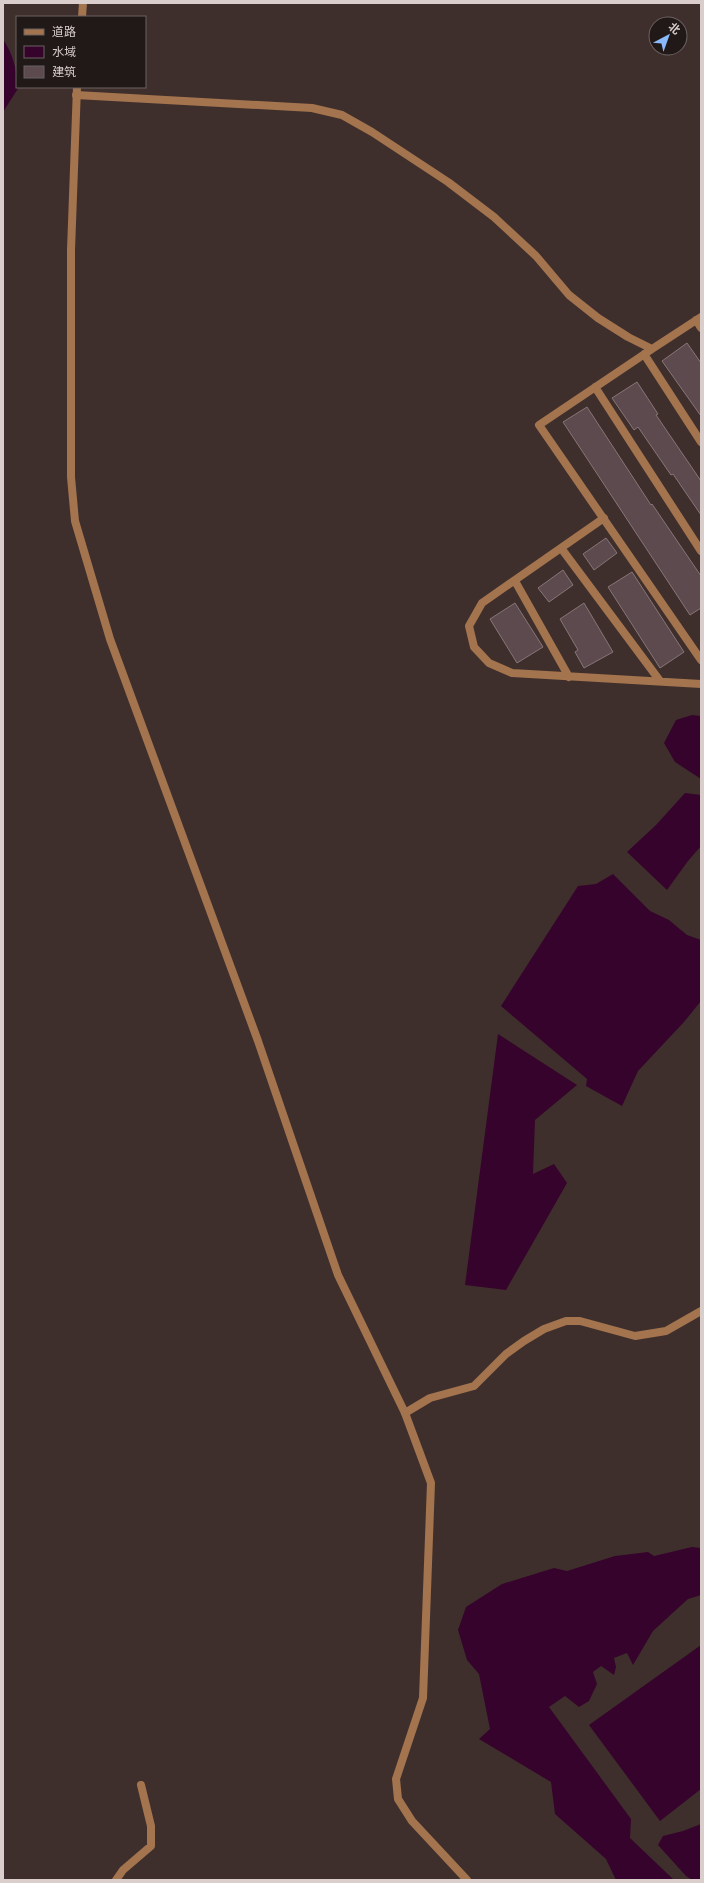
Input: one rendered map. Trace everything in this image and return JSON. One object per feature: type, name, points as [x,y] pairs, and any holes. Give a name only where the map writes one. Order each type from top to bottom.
[{"type":"street","points":[[82,16],[83,3]]},
{"type":"street","points":[[467,1880],[412,1821],[398,1799],[396,1779],[423,1698],[431,1483],[405,1413],[338,1275],[258,1041],[110,639],[74,521],[71,477],[71,250],[77,91],[312,108],[342,114],[441,178],[494,217],[536,256],[570,295],[598,318],[628,337],[652,349]]},
{"type":"street","points":[[699,322],[644,354],[539,425],[701,660]]},
{"type":"street","points":[[644,354],[701,442]]},
{"type":"street","points":[[595,387],[701,551]]},
{"type":"street","points":[[604,518],[482,603],[469,626],[474,647],[489,663],[512,673],[569,677],[660,680],[701,684]]},
{"type":"street","points":[[561,548],[660,680]]},
{"type":"street","points":[[514,581],[569,677]]},
{"type":"street","points":[[405,1413],[430,1398],[474,1386],[506,1354],[524,1341],[544,1329],[566,1321],[580,1321],[635,1336],[666,1331],[701,1312]]},
{"type":"street","points":[[116,1880],[123,1870],[151,1846],[151,1826],[141,1785]]},
{"type":"water","points":[[3,39],[14,62],[16,88],[18,88],[3,112]]},
{"type":"water","points":[[692,715],[701,716],[701,779],[675,762],[664,743],[676,720]]},
{"type":"water","points":[[685,793],[701,795],[701,846],[667,890],[627,852],[656,825]]},
{"type":"water","points":[[613,874],[650,911],[669,920],[687,935],[701,940],[701,1001],[684,1022],[638,1071],[622,1106],[586,1086],[587,1079],[501,1006],[578,886],[596,884]]},
{"type":"water","points":[[498,1034],[577,1085],[535,1120],[533,1174],[554,1164],[567,1183],[506,1290],[465,1285]]},
{"type":"water","points":[[692,1547],[701,1548],[701,1595],[688,1599],[653,1631],[633,1665],[627,1653],[614,1658],[616,1667],[614,1675],[601,1666],[593,1672],[597,1684],[589,1701],[579,1707],[565,1696],[549,1707],[631,1819],[630,1838],[674,1880],[616,1880],[606,1859],[555,1814],[551,1782],[479,1739],[490,1729],[479,1674],[467,1660],[458,1630],[466,1607],[502,1584],[554,1568],[567,1571],[615,1556],[648,1552],[654,1556]]},
{"type":"water","points":[[701,1645],[701,1789],[660,1821],[589,1725]]},
{"type":"water","points":[[701,1824],[701,1880],[692,1880],[686,1876],[658,1845],[663,1836],[683,1831]]},
{"type":"building","points":[[687,343],[701,363],[701,416],[662,361]]},
{"type":"building","points":[[637,382],[658,414],[656,415],[701,481],[701,515],[638,427],[634,430],[612,398]]},
{"type":"building","points":[[587,407],[651,505],[652,504],[701,576],[701,608],[690,615],[563,422]]},
{"type":"building","points":[[606,538],[617,553],[594,570],[583,554]]},
{"type":"building","points":[[563,570],[573,585],[549,602],[538,588]]},
{"type":"building","points":[[632,572],[684,652],[660,668],[608,587]]},
{"type":"building","points":[[515,603],[543,647],[517,663],[490,619]]},
{"type":"building","points":[[584,603],[613,652],[584,668],[575,652],[578,650],[560,619]]}]
